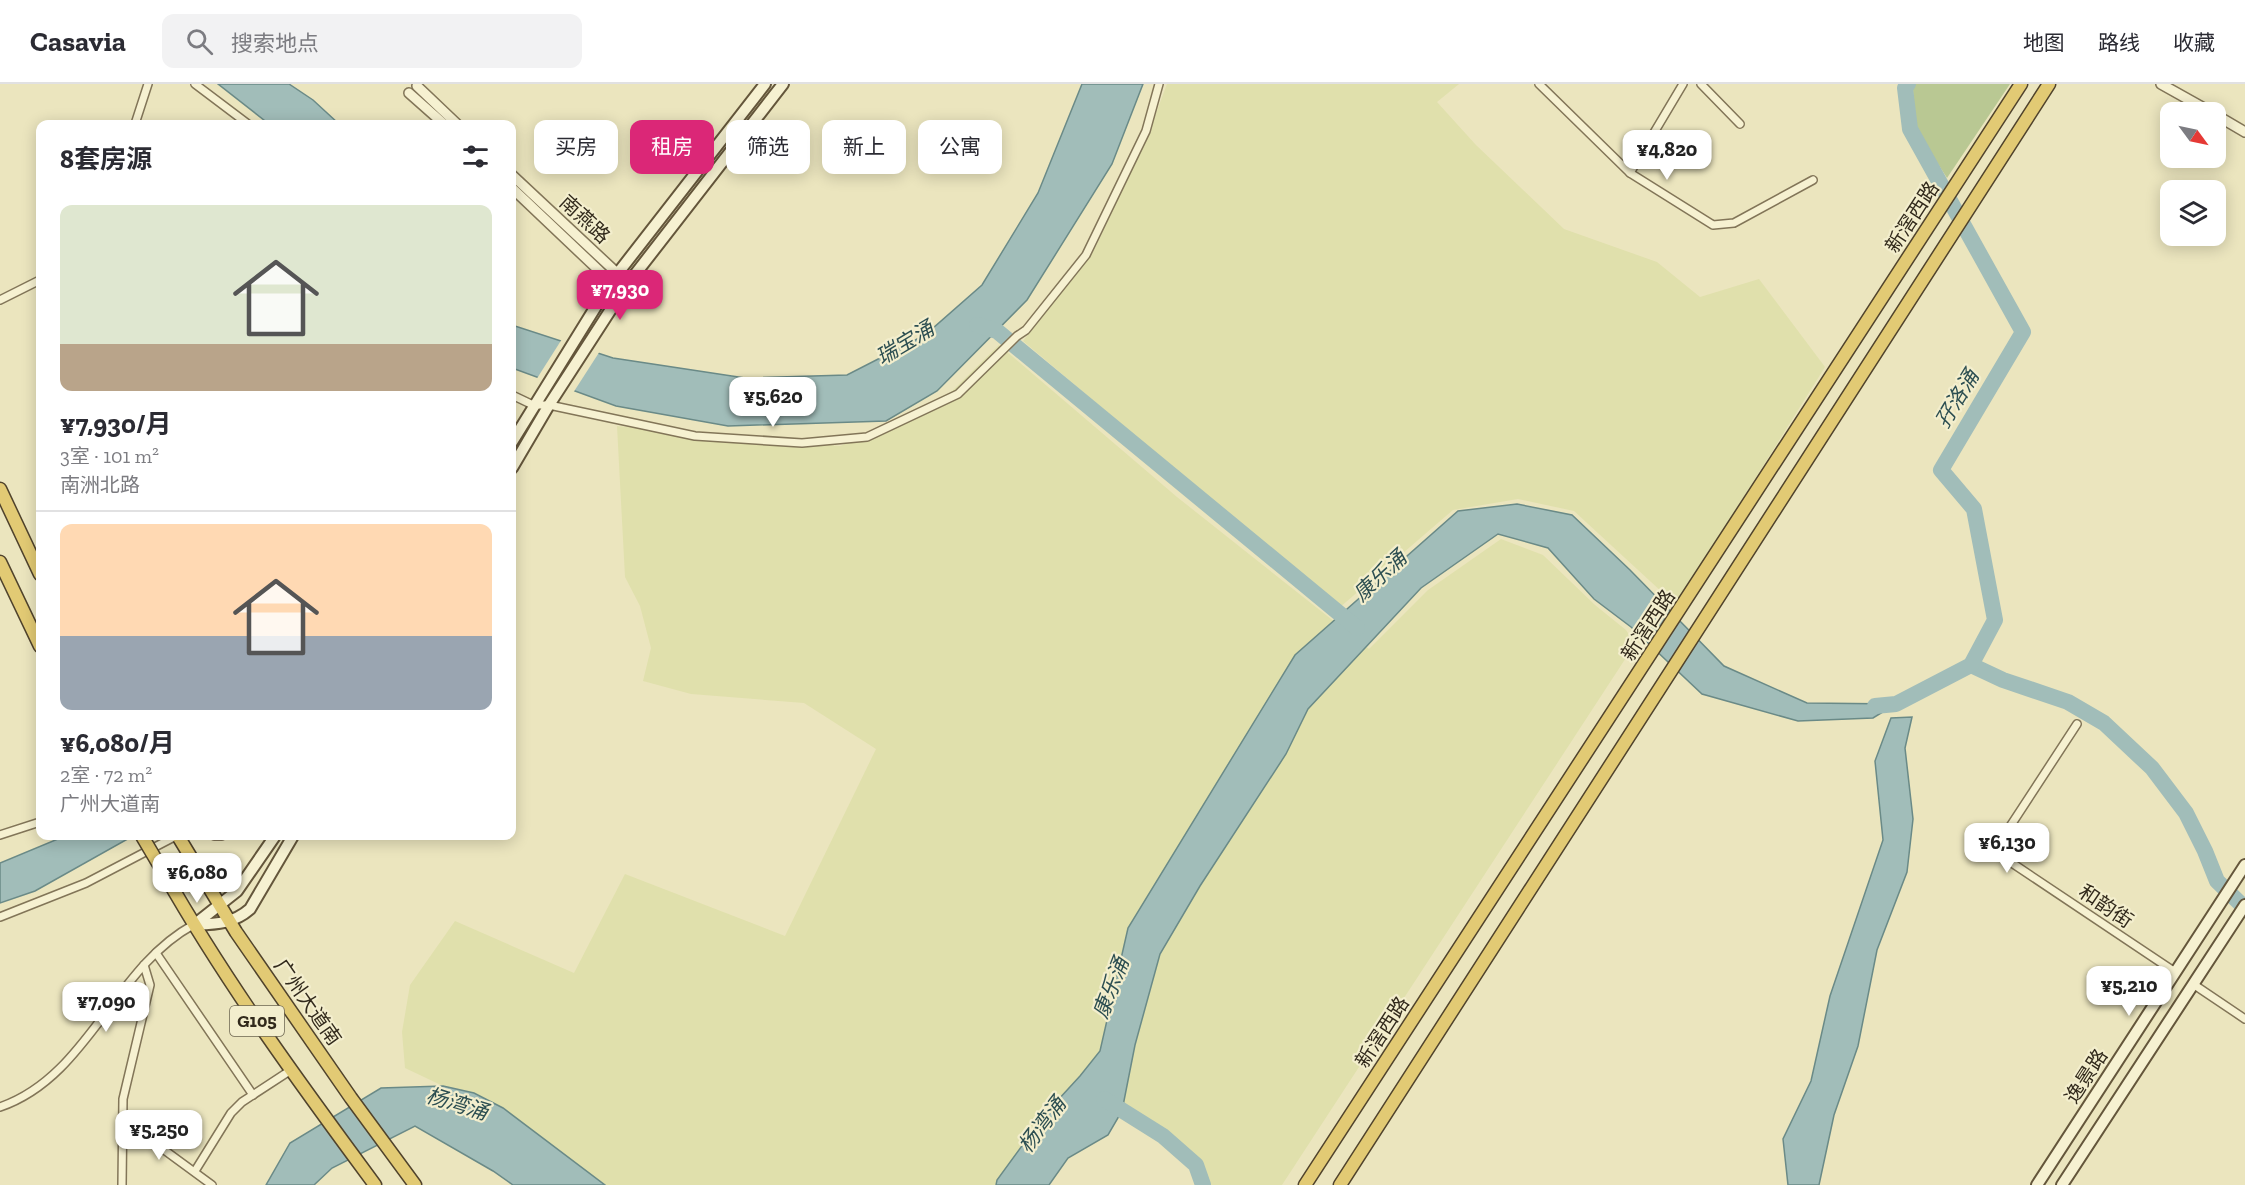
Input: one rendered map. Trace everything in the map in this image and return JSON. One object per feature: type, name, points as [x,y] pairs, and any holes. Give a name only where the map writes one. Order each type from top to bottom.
[{"type":"highway","name":"新滘西路","points":[[1305,1185],[2021,84]]},
{"type":"highway","points":[[1340,1185],[2049,84]]},
{"type":"highway","points":[[0,489],[36,566]]},
{"type":"highway","points":[[0,562],[36,638]]},
{"type":"highway","name":"G105","points":[[144,840],[194,925],[291,1070],[375,1185]]},
{"type":"highway","name":"广州大道南","points":[[179,840],[229,922],[351,1098],[416,1185]]},
{"type":"main road","points":[[516,435],[541,391],[615,278],[765,84]]},
{"type":"main road","points":[[516,461],[549,405],[626,286],[783,84]]},
{"type":"main road","points":[[194,925],[237,891],[272,840]]},
{"type":"main road","points":[[194,925],[229,922],[241,917],[250,909],[291,840]]},
{"type":"main road","name":"逸景路","points":[[2037,1185],[2245,865]]},
{"type":"main road","name":"逸景路","points":[[2062,1185],[2245,905]]},
{"type":"street","points":[[136,120],[148,84]]},
{"type":"street","points":[[195,84],[243,120]]},
{"type":"street","points":[[516,397],[533,405],[549,405],[695,436],[802,442],[867,437],[958,394],[1026,330],[1086,255],[1146,131],[1159,84]]},
{"type":"street","points":[[1539,84],[1630,173],[1713,225],[1734,223],[1814,180]]},
{"type":"street","points":[[1630,173],[1683,84]]},
{"type":"street","points":[[1701,84],[1740,124]]},
{"type":"street","points":[[2161,84],[2193,102]]},
{"type":"street","points":[[417,86],[454,120]]},
{"type":"street","points":[[409,93],[439,120]]},
{"type":"street","points":[[2226,121],[2245,132]]},
{"type":"street","name":"南燕路","points":[[516,179],[615,278]]},
{"type":"street","name":"南燕路","points":[[516,191],[626,286]]},
{"type":"street","points":[[0,300],[36,282]]},
{"type":"street","name":"和韵街","points":[[2077,724],[1994,851],[2175,972]]},
{"type":"street","points":[[0,835],[36,823]]},
{"type":"street","points":[[0,916],[86,883],[169,840]]},
{"type":"street","points":[[0,1107],[27,1095],[65,1061],[144,965],[181,932],[194,925]]},
{"type":"street","points":[[156,953],[253,1095]]},
{"type":"street","points":[[122,1185],[123,1099],[150,985],[144,965]]},
{"type":"street","points":[[2193,984],[2245,1019]]},
{"type":"street","points":[[195,1171],[231,1113],[242,1102],[291,1070]]},
{"type":"street","points":[[122,1119],[212,1185]]},
{"type":"green space","points":[[1167,84],[1459,84],[1437,102],[1476,145],[1564,229],[1657,262],[1700,297],[1759,279],[1825,367],[1676,605],[1574,511],[1518,499],[1453,510],[1339,608],[1023,341],[1096,246],[1146,140]]},
{"type":"green space","points":[[1915,84],[2010,84],[1947,178],[1914,126],[1913,87]]},
{"type":"green space","points":[[999,345],[1177,497],[1369,649],[1428,590],[1501,539],[1543,555],[1595,605],[1626,630],[1635,644],[1282,1185],[1202,1185],[1196,1165],[1080,1076],[997,1180],[996,1185],[605,1185],[503,1108],[474,1093],[443,1086],[405,1068],[402,1032],[410,985],[455,921],[574,973],[625,874],[785,936],[876,749],[804,703],[691,694],[643,681],[651,648],[640,606],[625,577],[617,426],[840,446],[884,429],[947,396]]},
{"type":"water","points":[[218,84],[289,84],[313,100],[335,120],[264,120]]},
{"type":"water","points":[[1082,84],[1143,84],[1112,164],[1027,300],[937,391],[886,421],[728,426],[616,406],[516,369],[516,326],[613,358],[745,378],[847,375],[925,335],[982,285],[1038,193]]},
{"type":"water","name":"杨湾涌","points":[[1517,504],[1572,515],[1630,570],[1724,666],[1807,703],[1896,704],[1873,718],[1798,721],[1702,694],[1631,627],[1594,599],[1548,548],[1498,534],[1421,588],[1308,709],[1286,754],[1200,886],[1160,954],[1135,1045],[1122,1111],[1108,1135],[1068,1158],[1049,1185],[996,1185],[997,1180],[1046,1113],[1100,1051],[1128,928],[1295,655],[1458,511]]},
{"type":"water","points":[[1912,717],[1905,748],[1913,819],[1907,872],[1877,950],[1858,1046],[1834,1115],[1819,1185],[1788,1185],[1783,1139],[1811,1081],[1830,996],[1883,840],[1875,761],[1891,718]]},
{"type":"water","points":[[55,840],[126,840],[35,891],[0,903],[0,863]]},
{"type":"water","name":"杨湾涌","points":[[443,1086],[474,1093],[503,1108],[605,1185],[513,1185],[415,1126],[332,1168],[314,1185],[266,1185],[290,1143],[381,1088]]},
{"type":"pier","points":[[562,339],[600,351],[573,393],[536,380]]},
{"type":"waterway","name":"孖洛涌","points":[[1875,706],[1896,704],[1971,665],[1995,620],[1974,509],[1941,470],[2023,332],[1910,129],[1905,88],[1908,84]]},
{"type":"waterway","points":[[977,325],[997,331],[1357,628]]},
{"type":"waterway","points":[[1971,665],[2003,680],[2068,702],[2104,723],[2152,768],[2186,813],[2217,881],[2245,908]]},
{"type":"waterway","points":[[1104,1099],[1163,1136],[1196,1165],[1203,1185]]},
{"type":"water label","name":"瑞宝涌","points":[[905,343]]},
{"type":"water label","name":"康乐涌","points":[[1380,576]]},
{"type":"water label","name":"康乐涌","points":[[1111,988]]}]
